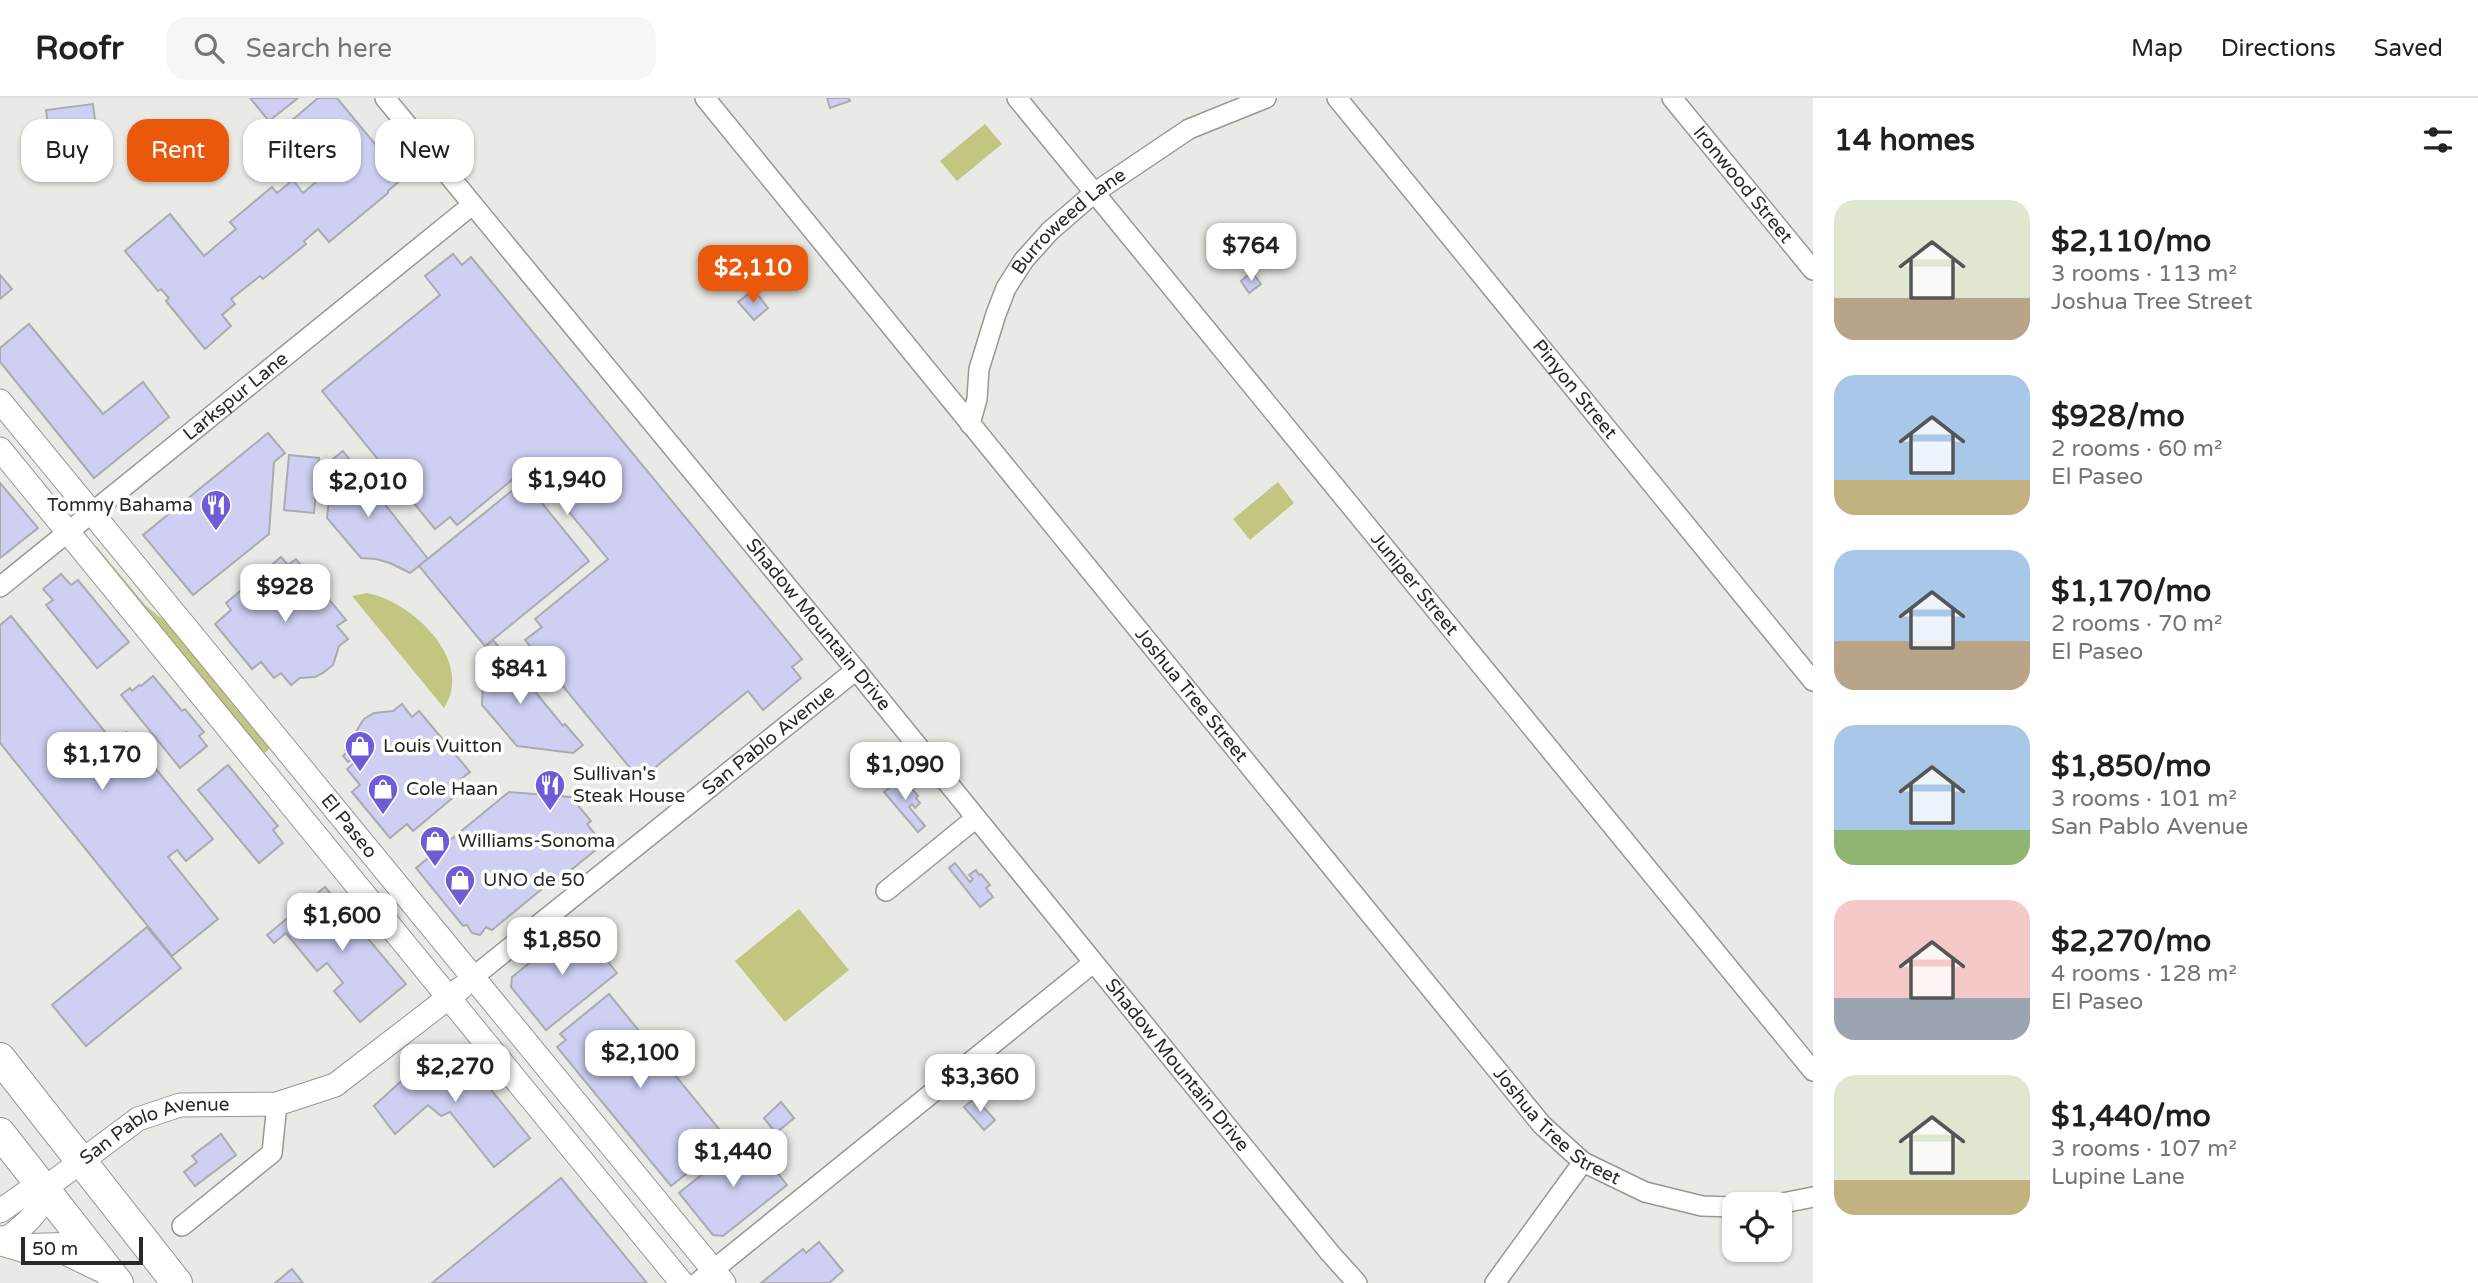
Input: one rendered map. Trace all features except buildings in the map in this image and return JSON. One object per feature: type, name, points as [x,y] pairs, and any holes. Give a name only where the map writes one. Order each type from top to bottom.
[{"type":"main road","points":[[0,1058],[177,1283]]},
{"type":"main road","points":[[0,1133],[113,1276]]},
{"type":"main road","points":[[2,1243],[30,1249],[62,1248],[113,1276]]},
{"type":"street","name":"Shadow Mountain Drive","points":[[385,98],[1357,1283]]},
{"type":"street","name":"Joshua Tree Street","points":[[705,98],[1542,1125],[1583,1162],[1645,1192],[1702,1206],[1722,1207]]},
{"type":"street","name":"Juniper Street","points":[[1017,98],[1813,1071]]},
{"type":"street","name":"Burroweed Lane","points":[[971,424],[977,399],[979,369],[1006,288],[1024,260],[1050,231],[1094,193],[1189,129],[1266,98]]},
{"type":"street","name":"Pinyon Street","points":[[1337,98],[1813,681]]},
{"type":"street","name":"Ironwood Street","points":[[1672,98],[1813,270]]},
{"type":"street","name":"Larkspur Lane","points":[[0,587],[472,205]]},
{"type":"street","name":"El Paseo","points":[[0,401],[472,978],[711,1279]]},
{"type":"street","name":"El Paseo","points":[[0,449],[682,1283]]},
{"type":"street","points":[[95,538],[153,607],[192,636]]},
{"type":"street","name":"San Pablo Avenue","points":[[0,1211],[30,1190],[44,1189],[138,1119],[180,1105],[277,1104],[335,1085],[450,997],[856,670]]},
{"type":"street","points":[[259,764],[275,761],[280,754],[281,744]]},
{"type":"street","points":[[285,795],[284,782],[288,776],[307,776]]},
{"type":"street","points":[[886,891],[976,818]]},
{"type":"street","points":[[711,1279],[1093,963]]},
{"type":"street","points":[[181,1226],[272,1153],[277,1104]]},
{"type":"street","points":[[1495,1283],[1583,1162]]},
{"type":"street","name":"San Pablo Avenue","points":[[2,1243],[33,1216],[43,1203],[44,1189]]},
{"type":"street","points":[[1792,1201],[1813,1197]]},
{"type":"green space","points":[[985,124],[1002,144],[957,181],[940,161]]},
{"type":"green space","points":[[1278,482],[1294,503],[1250,540],[1233,519]]},
{"type":"green space","points":[[96,546],[146,606],[170,625],[269,745],[265,753],[260,752],[94,548]]},
{"type":"green space","points":[[367,593],[384,598],[402,608],[419,620],[434,636],[445,653],[451,671],[451,690],[444,708],[352,596]]},
{"type":"green space","points":[[799,909],[849,970],[785,1022],[735,961]]},
{"type":"place","name":"Tommy Bahama","points":[[216,532]]},
{"type":"place","name":"Louis Vuitton","points":[[360,773]]},
{"type":"place","name":"Sullivan's Steak House","points":[[550,812]]},
{"type":"place","name":"Cole Haan","points":[[383,816]]},
{"type":"place","name":"Williams-Sonoma","points":[[435,868]]},
{"type":"place","name":"UNO de 50","points":[[460,907]]}]
